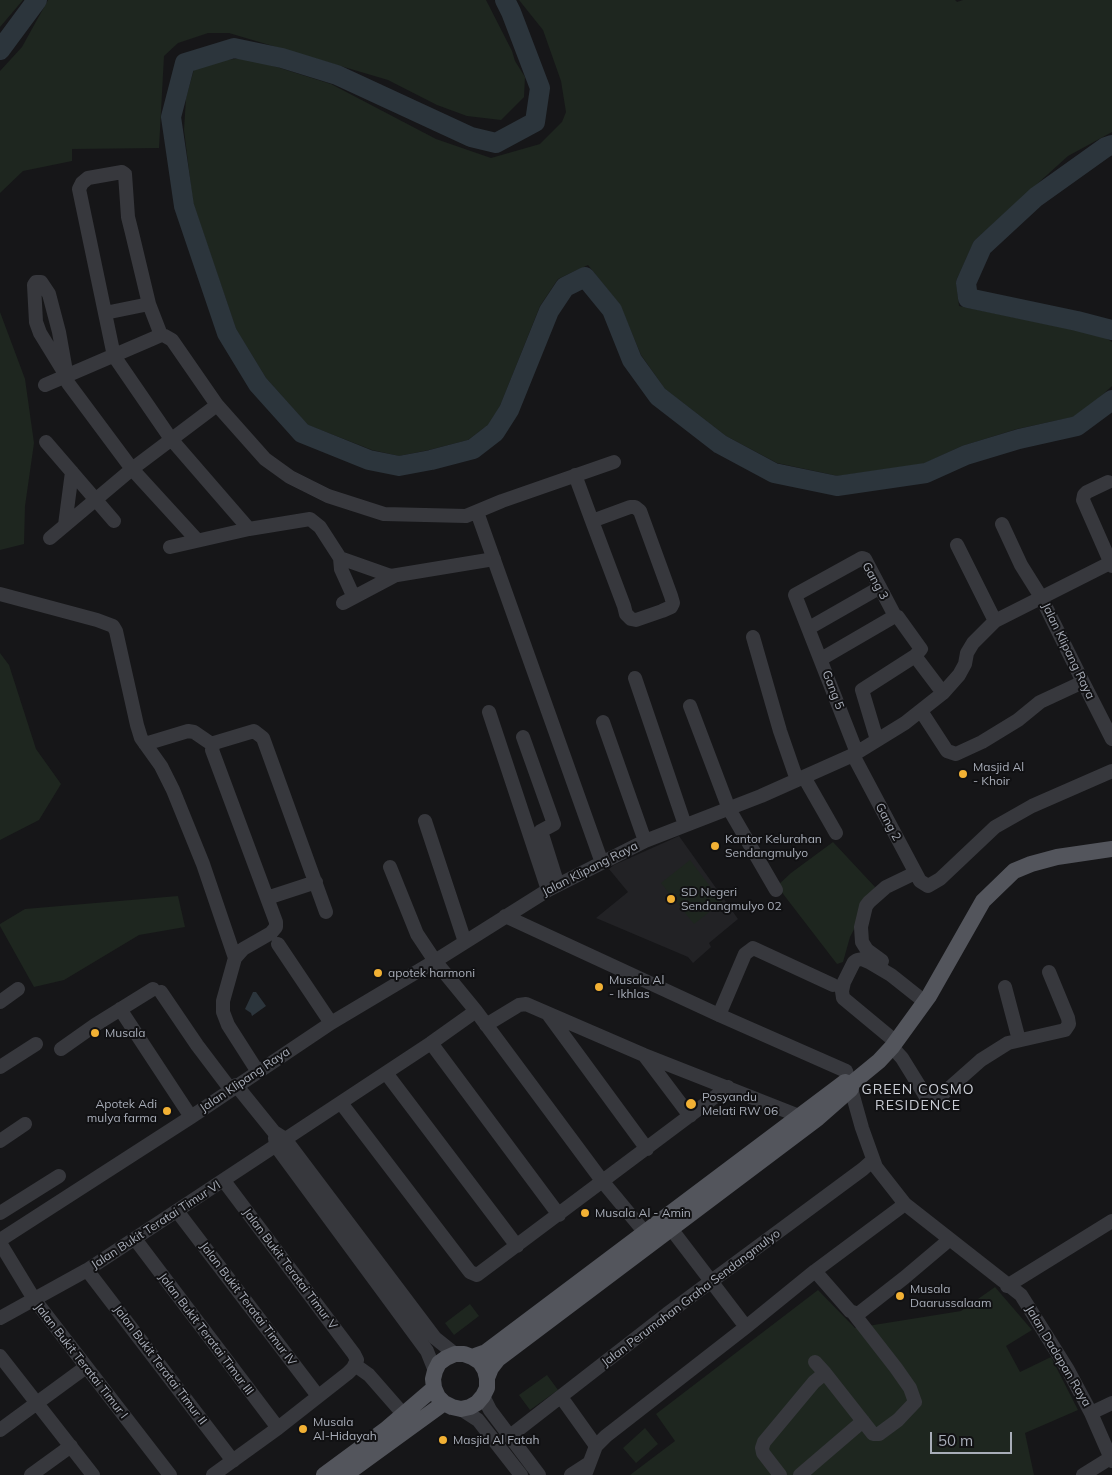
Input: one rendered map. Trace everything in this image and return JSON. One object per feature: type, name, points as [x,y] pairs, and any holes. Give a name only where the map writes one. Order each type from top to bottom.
[{"type":"main road","points":[[472,1357],[486,1352],[649,1237],[779,1140],[818,1118],[851,1089],[851,1084],[879,1061],[894,1044],[927,999],[979,906],[1014,871],[1057,856],[1112,849]]},
{"type":"main road","points":[[487,1378],[498,1359],[649,1237],[672,1230],[779,1140],[799,1116],[845,1082],[851,1084]]},
{"type":"main road","points":[[455,1354],[464,1354],[480,1362],[487,1378],[487,1388],[483,1396],[470,1407],[461,1409],[444,1403],[438,1397],[433,1380],[435,1371],[440,1363],[455,1354]]},
{"type":"main road","points":[[324,1475],[404,1415],[434,1388]]},
{"type":"main road","points":[[346,1475],[444,1403]]},
{"type":"street","points":[[160,335],[149,304],[128,217],[125,174],[122,172],[88,178],[79,189],[114,356],[171,439],[249,529]]},
{"type":"street","points":[[67,376],[40,333],[36,322],[34,285],[36,282],[41,282],[49,294],[59,332],[67,376],[68,383],[132,469],[197,540]]},
{"type":"street","points":[[105,313],[149,304]]},
{"type":"street","points":[[45,385],[160,335],[165,336],[172,340],[217,405],[264,458],[290,477],[328,496],[384,514],[466,516],[502,501],[614,462]]},
{"type":"street","points":[[50,538],[132,469],[217,405]]},
{"type":"street","points":[[46,442],[114,520]]},
{"type":"street","points":[[66,526],[72,472]]},
{"type":"street","points":[[575,475],[592,521],[629,617],[636,620],[671,606],[673,603],[671,596],[640,511],[635,507],[630,508],[592,521]]},
{"type":"street","points":[[1002,524],[1021,565],[1042,597],[1111,564],[1083,500],[1087,492],[1108,482]]},
{"type":"street","points":[[477,512],[602,863]]},
{"type":"street","points":[[170,547],[249,529],[310,519],[320,527],[340,558],[341,569],[351,591],[356,596]]},
{"type":"street","points":[[957,545],[995,621]]},
{"type":"street","points":[[340,558],[394,576]]},
{"type":"street","name":"Gang 3","points":[[809,628],[795,595],[862,558],[865,559],[895,616],[898,617],[921,650],[916,656],[943,693]]},
{"type":"street","points":[[343,603],[394,576],[494,559]]},
{"type":"street","points":[[809,628],[879,588]]},
{"type":"street","points":[[0,594],[97,620],[115,628],[137,725],[145,744],[161,766],[173,790],[202,864],[235,958]]},
{"type":"street","name":"Jalan Klipang Raya","points":[[0,1241],[331,1023],[436,961],[553,887],[645,841],[728,809],[855,754],[921,711],[943,693],[959,675],[965,664],[967,652],[973,643],[995,621],[1042,597],[1082,682],[1112,739]]},
{"type":"street","points":[[821,659],[895,616]]},
{"type":"street","name":"Gang 5","points":[[809,628],[855,754]]},
{"type":"street","points":[[753,637],[780,731],[800,778],[836,833]]},
{"type":"street","points":[[877,740],[862,690],[916,656]]},
{"type":"street","points":[[635,678],[685,826]]},
{"type":"street","points":[[921,711],[947,750],[956,754],[982,742],[1018,720],[1040,702],[1082,682]]},
{"type":"street","points":[[690,706],[728,809],[776,890]]},
{"type":"street","points":[[489,712],[553,887]]},
{"type":"street","points":[[604,722],[645,841]]},
{"type":"street","points":[[145,744],[188,731],[194,732],[213,744]]},
{"type":"street","points":[[258,1072],[228,1025],[223,1012],[223,1001],[235,958],[243,949],[271,933],[276,927],[276,922],[212,750],[213,744],[219,740],[254,732],[263,738],[326,912]]},
{"type":"street","points":[[523,737],[554,824],[541,831],[553,887]]},
{"type":"street","name":"Gang 2","points":[[855,754],[915,873],[921,883],[926,886],[932,885],[940,879],[995,827],[1032,806],[1112,771]]},
{"type":"street","points":[[425,822],[465,942]]},
{"type":"street","points":[[390,867],[417,934],[603,1182],[649,1237]]},
{"type":"street","points":[[915,873],[886,887],[869,902],[866,906],[860,935],[867,950],[927,999]]},
{"type":"street","points":[[267,898],[316,882]]},
{"type":"street","points":[[505,916],[718,1015],[846,1070],[851,1084]]},
{"type":"street","points":[[278,944],[331,1023]]},
{"type":"street","points":[[718,1015],[745,954],[753,948],[833,985]]},
{"type":"street","points":[[927,999],[891,975],[862,959],[854,962],[842,990],[843,998],[894,1044],[928,1100],[932,1102],[981,1060],[1008,1043],[1064,1030],[1069,1024],[1068,1018],[1048,972]]},
{"type":"street","points":[[1005,987],[1019,1040]]},
{"type":"street","points":[[0,1002],[18,990]]},
{"type":"street","points":[[61,1048],[120,1009],[157,990],[233,1088],[278,1139],[435,1338],[455,1354]]},
{"type":"street","points":[[486,1025],[522,1004],[526,1004],[644,1055],[799,1116]]},
{"type":"street","points":[[120,1009],[191,1117]]},
{"type":"street","name":"Jalan Bukit Teratai Timur VI","points":[[0,1318],[87,1270],[224,1181],[278,1139],[386,1073],[476,1011]]},
{"type":"street","points":[[548,1014],[647,1149]]},
{"type":"street","points":[[431,1043],[559,1215]]},
{"type":"street","points":[[0,1067],[36,1044]]},
{"type":"street","points":[[644,1055],[690,1116]]},
{"type":"street","points":[[386,1073],[517,1246]]},
{"type":"street","name":"Jalan Dadapan Raya","points":[[851,1084],[872,1160],[881,1175],[905,1204],[1007,1286],[1021,1295],[1068,1370],[1091,1413],[1111,1458]]},
{"type":"street","points":[[341,1102],[472,1274],[479,1274],[728,1087]]},
{"type":"street","points":[[0,1141],[25,1124]]},
{"type":"street","points":[[278,1139],[428,1351],[435,1371]]},
{"type":"street","name":"Jalan Perumahan Graha Sendangmulyo","points":[[510,1436],[712,1280],[863,1169],[872,1160]]},
{"type":"street","points":[[0,1213],[59,1176]]},
{"type":"street","name":"Jalan Bukit Teratai Timur V","points":[[224,1181],[356,1362],[404,1415]]},
{"type":"street","points":[[571,1475],[586,1470],[596,1446],[606,1436],[815,1271],[905,1204]]},
{"type":"street","name":"Jalan Bukit Teratai Timur IV","points":[[177,1211],[318,1396]]},
{"type":"street","points":[[1007,1286],[1112,1221]]},
{"type":"street","points":[[672,1230],[746,1327]]},
{"type":"street","name":"Jalan Bukit Teratai Timur III","points":[[135,1239],[278,1428]]},
{"type":"street","points":[[854,1314],[860,1314],[949,1240]]},
{"type":"street","name":"Jalan Bukit Teratai Timur I","points":[[0,1241],[34,1299],[170,1475]]},
{"type":"street","name":"Jalan Bukit Teratai Timur II","points":[[87,1270],[233,1461]]},
{"type":"street","points":[[815,1271],[854,1314],[896,1368],[910,1388],[914,1402],[898,1420],[879,1434],[873,1434],[815,1362]]},
{"type":"street","points":[[0,1356],[92,1475]]},
{"type":"street","points":[[213,1475],[278,1428],[348,1373],[356,1362]]},
{"type":"street","points":[[0,1430],[86,1367]]},
{"type":"street","points":[[780,1475],[763,1453],[764,1442],[814,1382],[825,1373]]},
{"type":"street","points":[[483,1396],[490,1410],[539,1475]]},
{"type":"street","points":[[561,1397],[596,1446]]},
{"type":"street","points":[[1091,1413],[1112,1403]]},
{"type":"street","points":[[461,1409],[483,1425],[521,1475]]},
{"type":"street","points":[[800,1475],[863,1421]]},
{"type":"street","points":[[31,1475],[71,1446]]},
{"type":"street","points":[[1083,1475],[1111,1458]]},
{"type":"shaded area","points":[[0,0],[23,0],[0,27]]},
{"type":"shaded area","points":[[48,0],[486,0],[512,51],[515,61],[525,77],[524,97],[501,120],[467,116],[437,105],[388,80],[229,33],[208,33],[178,43],[164,56],[159,148],[72,149],[72,161],[23,171],[0,193],[0,71],[22,47]]},
{"type":"shaded area","points":[[519,0],[955,0],[957,2],[963,0],[1112,0],[1112,132],[1068,156],[974,241],[956,281],[959,306],[1075,330],[1106,338],[1112,342],[1112,386],[1073,417],[1017,429],[962,446],[923,464],[838,476],[777,463],[726,436],[665,389],[641,355],[620,305],[588,265],[558,279],[540,306],[500,406],[488,425],[468,440],[399,456],[372,450],[308,425],[266,378],[236,329],[193,203],[184,130],[186,98],[196,62],[248,58],[331,84],[436,139],[491,158],[540,144],[562,122],[566,112],[561,81],[543,30]]},
{"type":"shaded area","points":[[0,312],[25,379],[34,443],[25,506],[24,544],[0,550]]},
{"type":"shaded area","points":[[0,653],[9,665],[36,749],[61,784],[39,820],[0,840]]},
{"type":"shaded area","name":"SD Negeri Sendangmulyo 02","points":[[679,836],[738,919],[709,943],[711,947],[693,963],[688,957],[596,918],[628,892],[609,869]]},
{"type":"shaded area","points":[[833,842],[875,887],[850,937],[843,962],[837,964],[777,886],[791,873]]},
{"type":"shaded area","points":[[690,860],[722,902],[694,924],[661,883]]},
{"type":"shaded area","points":[[178,896],[185,927],[139,935],[64,980],[34,987],[0,926],[0,924],[25,909]]},
{"type":"shaded area","points":[[253,992],[256,992],[266,1006],[252,1016],[245,1009]]},
{"type":"shaded area","points":[[995,1287],[1032,1330],[1006,1346],[1020,1372],[1051,1357],[1078,1410],[1025,1433],[1034,1475],[630,1475],[675,1441],[656,1414],[818,1290],[855,1328],[961,1311]]},
{"type":"shaded area","points":[[470,1304],[479,1316],[454,1335],[445,1323]]},
{"type":"shaded area","points":[[547,1375],[558,1390],[530,1410],[519,1395]]},
{"type":"shaded area","points":[[645,1428],[658,1444],[636,1463],[623,1448]]},
{"type":"waterway","points":[[0,50],[37,0]]},
{"type":"waterway","points":[[505,0],[540,88],[535,122],[496,143],[471,137],[337,75],[282,58],[234,48],[185,63],[171,117],[184,206],[227,333],[258,384],[302,433],[369,460],[399,466],[473,449],[495,432],[509,410],[549,311],[565,287],[585,277],[612,310],[632,360],[658,396],[720,444],[774,473],[837,486],[926,473],[966,455],[1019,439],[1077,426],[1112,400]]},
{"type":"waterway","points":[[1112,145],[1106,147],[1036,197],[982,247],[966,283],[968,298],[1112,330]]},
{"type":"place","name":"Masjid Al - Khoir","points":[[963,774]]},
{"type":"place","name":"Kantor Kelurahan Sendangmulyo","points":[[715,846]]},
{"type":"place","name":"SD Negeri Sendangmulyo 02","points":[[671,899]]},
{"type":"place","name":"apotek harmoni","points":[[378,973]]},
{"type":"place","name":"Musala Al - Ikhlas","points":[[599,987]]},
{"type":"place","name":"Musala","points":[[95,1033]]},
{"type":"place","name":"Posyandu Melati RW 06","points":[[691,1104]]},
{"type":"place","name":"Apotek Adi mulya farma","points":[[167,1111]]},
{"type":"place","name":"Musala Al - Amin","points":[[585,1213]]},
{"type":"place","name":"Musala Daarussalaam","points":[[900,1296]]},
{"type":"place","name":"Musala Al-Hidayah","points":[[303,1429]]},
{"type":"place","name":"Masjid Al Fatah","points":[[443,1440]]},
{"type":"district","name":"GREEN COSMO RESIDENCE","points":[[918,1098]]}]
